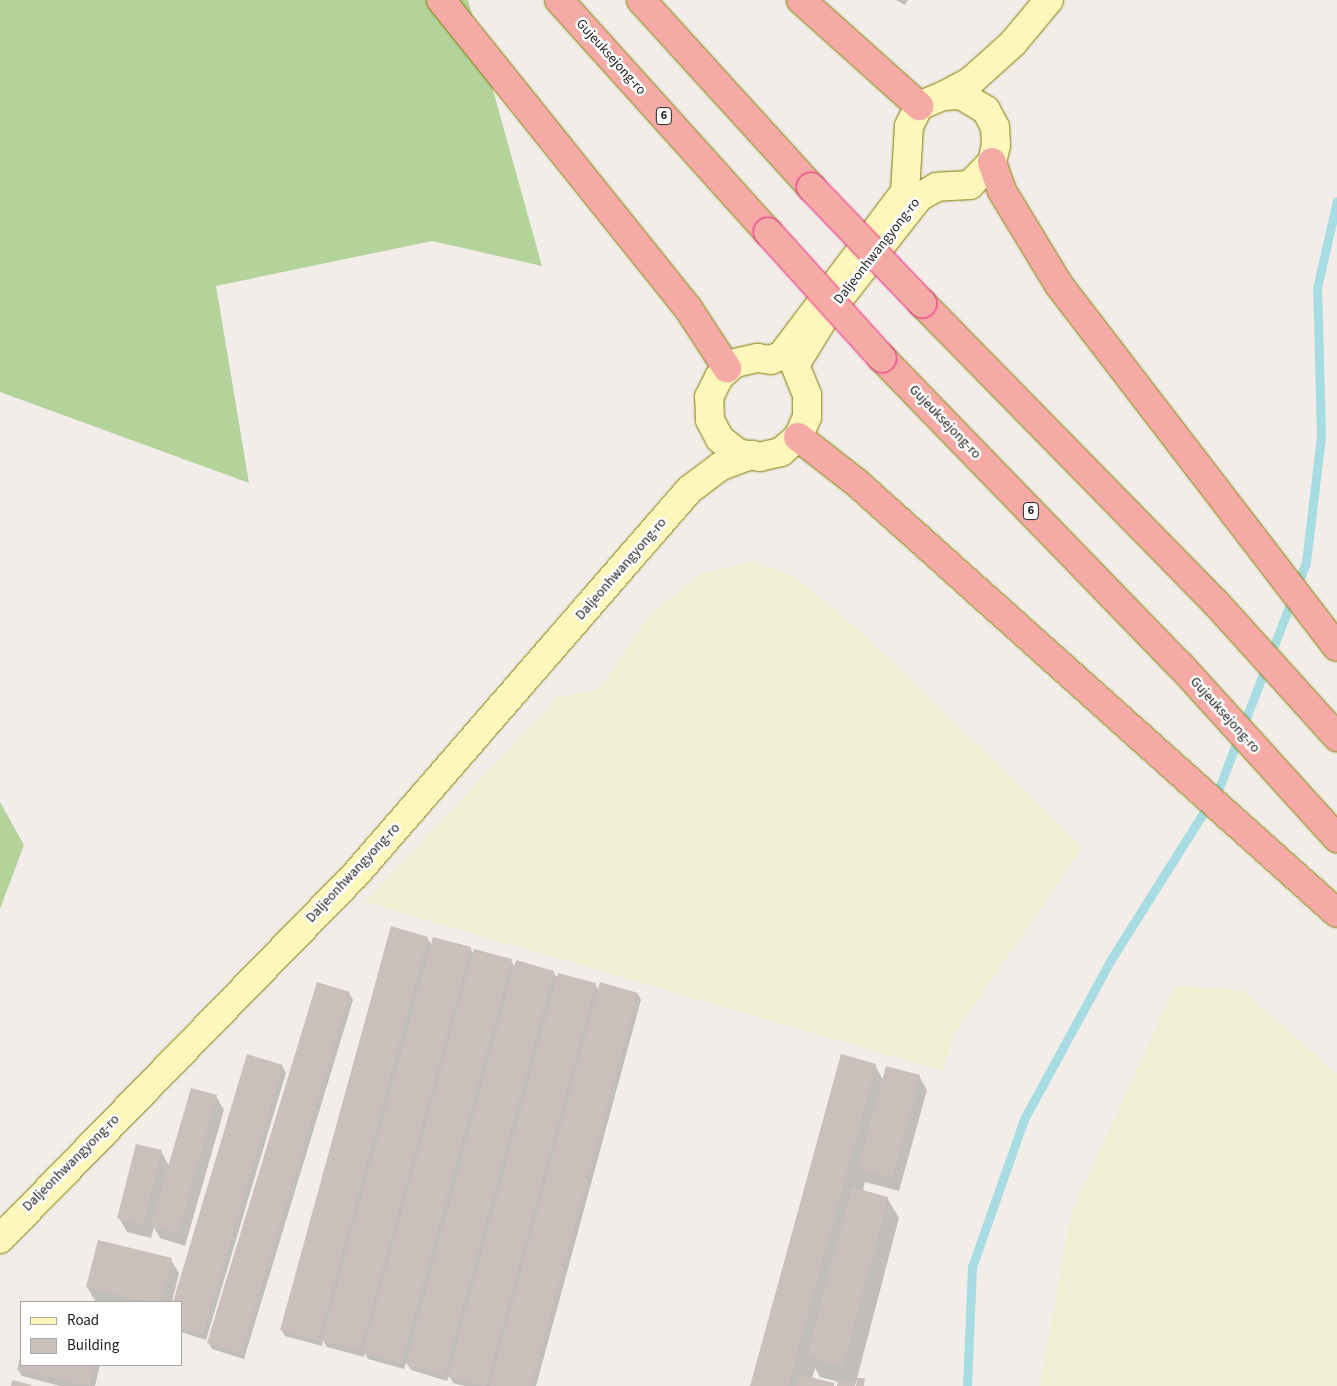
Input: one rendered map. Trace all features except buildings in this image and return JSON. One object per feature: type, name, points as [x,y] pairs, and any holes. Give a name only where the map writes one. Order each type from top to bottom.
[{"type":"highway","points":[[441,0],[688,308],[727,368]]},
{"type":"highway","name":"Gujeuksejong-ro","points":[[559,0],[882,358],[1180,665],[1337,838]]},
{"type":"highway","points":[[641,0],[811,187],[1216,603],[1337,737]]},
{"type":"highway","points":[[801,0],[918,106]]},
{"type":"highway","points":[[992,162],[1002,191],[1059,285],[1337,647]]},
{"type":"highway","points":[[798,437],[857,483],[1337,913]]},
{"type":"main road","points":[[918,106],[943,96],[971,81],[1013,43],[1049,0]]},
{"type":"main road","points":[[992,162],[996,145],[990,94],[1013,43]]},
{"type":"main road","points":[[943,96],[961,95],[975,101],[986,110],[995,127]]},
{"type":"main road","name":"Daljeonhwangyong-ro","points":[[689,490],[709,452],[710,397],[727,368],[757,358],[771,360],[782,355],[886,220],[905,192],[909,126],[918,106]]},
{"type":"main road","name":"Daljeonhwangyong-ro","points":[[0,1239],[356,874],[689,490],[721,466],[752,455],[781,452],[798,437],[807,417],[807,395],[794,365],[824,318],[919,197],[937,187],[970,185],[992,162]]},
{"type":"main road","name":"Daljeonhwangyong-ro","points":[[710,420],[720,439],[738,453],[752,455]]},
{"type":"shaded area","points":[[751,561],[792,575],[869,639],[1082,847],[954,1035],[943,1071],[365,902],[558,697],[599,690],[649,615],[701,574]]},
{"type":"shaded area","points":[[1175,986],[1242,990],[1337,1074],[1337,1386],[1040,1386],[1071,1214]]},
{"type":"green space","points":[[0,0],[468,0],[542,266],[432,241],[216,286],[249,483],[0,392]]},
{"type":"green space","points":[[0,802],[24,845],[0,909]]},
{"type":"waterway","points":[[967,1386],[972,1267],[1024,1119],[1110,961],[1219,788],[1306,562],[1321,436],[1317,288],[1337,201]]}]
